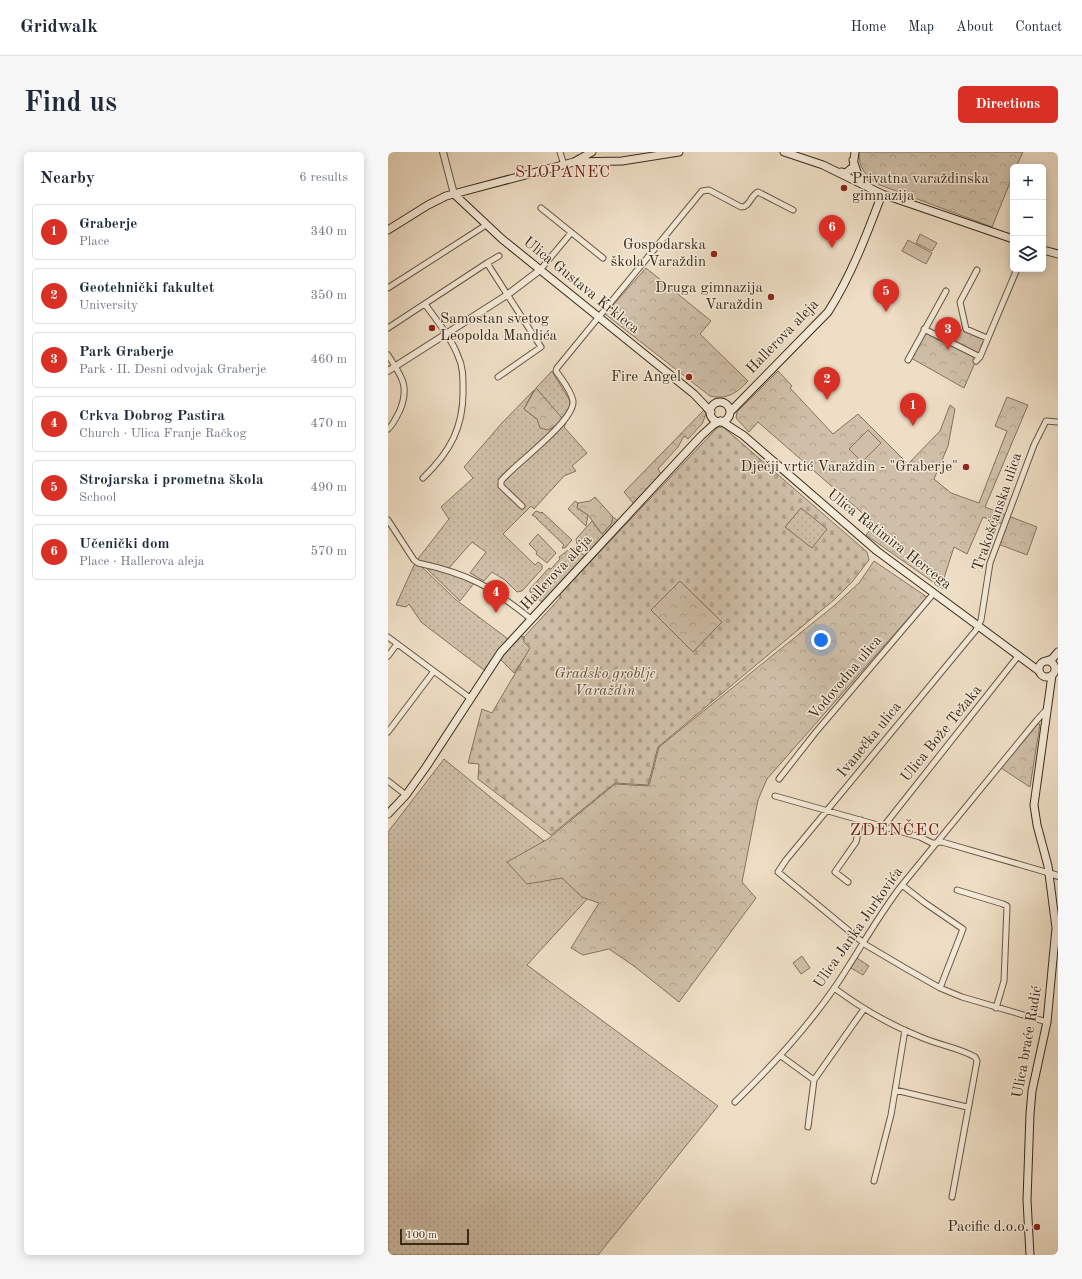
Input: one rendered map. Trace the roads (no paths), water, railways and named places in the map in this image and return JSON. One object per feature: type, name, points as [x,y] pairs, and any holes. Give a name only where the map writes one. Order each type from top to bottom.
[{"type":"main road","points":[[388,230],[441,198],[574,162],[592,152]]},
{"type":"main road","points":[[595,152],[600,158],[607,161]]},
{"type":"main road","points":[[574,162],[607,161],[679,152]]},
{"type":"main road","points":[[784,152],[794,153],[840,172],[882,194],[1010,238]]},
{"type":"main road","points":[[840,172],[846,173],[850,170],[855,152]]},
{"type":"main road","points":[[854,160],[858,175],[873,189]]},
{"type":"main road","name":"Ulica Gustava Krkleca","points":[[454,194],[486,225],[694,394],[711,414]]},
{"type":"main road","name":"Hallerova aleja","points":[[730,413],[750,389],[828,312],[837,298],[866,235],[882,194]]},
{"type":"main road","points":[[1046,251],[1058,254]]},
{"type":"main road","name":"Hallerova aleja","points":[[721,403],[731,401],[750,389]]},
{"type":"main road","name":"Ulica Gustava Krkleca","points":[[694,394],[721,403]]},
{"type":"main road","points":[[721,403],[728,407],[730,413],[727,419],[721,421],[715,420],[711,414],[712,406],[721,403]]},
{"type":"main road","name":"Ulica Ratimira Hercega","points":[[730,413],[743,435]]},
{"type":"main road","name":"Hallerova aleja","points":[[701,436],[709,423],[711,414]]},
{"type":"main road","name":"Hallerova aleja","points":[[388,814],[406,795],[444,741],[470,698],[501,652],[701,436],[713,425],[721,421]]},
{"type":"main road","name":"Ulica Ratimira Hercega","points":[[721,421],[728,424],[743,435],[867,543],[1022,657],[1041,673]]},
{"type":"main road","points":[[1022,657],[1045,661],[1053,663],[1054,672],[1048,677],[1041,673],[1040,664],[1045,661],[1052,659],[1058,652]]},
{"type":"main road","name":"Ulica braće Radić","points":[[1030,1255],[1027,1216],[1028,1135],[1032,1091],[1047,1022],[1056,968],[1056,928],[1049,873],[1037,825],[1034,805],[1049,692],[1058,660]]},
{"type":"main road","name":"Ulica braće Radić","points":[[1041,673],[1049,692]]},
{"type":"street","points":[[443,152],[454,194]]},
{"type":"street","points":[[560,152],[564,165]]},
{"type":"street","points":[[522,506],[501,486],[501,481],[560,426],[571,412],[573,405],[571,395],[556,370],[702,191],[709,190],[741,208],[747,206],[758,192],[793,210]]},
{"type":"street","points":[[541,208],[602,258]]},
{"type":"street","points":[[388,288],[486,225]]},
{"type":"street","points":[[388,371],[507,295],[540,270],[571,233]]},
{"type":"street","points":[[388,328],[486,263],[499,256]]},
{"type":"street","points":[[486,263],[541,347],[498,377]]},
{"type":"street","points":[[977,270],[960,302],[966,329],[988,338]]},
{"type":"street","points":[[924,330],[978,359],[1016,272]]},
{"type":"street","points":[[908,360],[946,291]]},
{"type":"street","points":[[423,478],[440,461],[450,447],[459,426],[463,402],[462,368],[458,354],[425,304]]},
{"type":"street","points":[[388,355],[403,380],[405,389],[404,399],[399,412],[388,429]]},
{"type":"street","name":"Trakošćanska ulica","points":[[979,626],[990,563],[1034,445],[1043,424],[1046,421],[1058,422]]},
{"type":"street","points":[[388,520],[414,560],[418,563],[475,579],[496,592],[532,619]]},
{"type":"street","name":"Vodovodna ulica","points":[[779,779],[815,732],[934,593]]},
{"type":"street","name":"Ivanečka ulica","points":[[864,942],[781,875],[778,872],[779,869],[979,626]]},
{"type":"street","points":[[388,637],[470,698]]},
{"type":"street","points":[[388,656],[397,644]]},
{"type":"street","name":"Ulica Bože Težaka","points":[[883,827],[1022,657]]},
{"type":"street","points":[[388,732],[434,671]]},
{"type":"street","name":"Ulica Janka Jurkovića","points":[[734,1102],[780,1056],[834,988],[885,907],[1036,720],[1047,709]]},
{"type":"street","points":[[388,781],[406,795]]},
{"type":"street","points":[[775,796],[827,812],[920,837],[932,843],[937,842],[1058,876]]},
{"type":"street","points":[[848,882],[835,872],[856,842],[861,820]]},
{"type":"street","points":[[902,885],[924,903],[963,929],[940,988]]},
{"type":"street","points":[[957,890],[1007,906],[1004,981],[996,1008]]},
{"type":"street","points":[[864,942],[940,988],[996,1008],[1047,1022]]},
{"type":"street","points":[[834,988],[864,1009],[904,1030],[975,1057],[977,1061],[967,1107],[952,1197]]},
{"type":"street","points":[[808,1127],[814,1080],[864,1009]]},
{"type":"street","points":[[874,1181],[891,1115],[904,1030]]},
{"type":"street","points":[[780,1056],[814,1080]]},
{"type":"street","points":[[895,1090],[967,1107]]},
{"type":"place","name":"Privatna varaždinska gimnazija","points":[[844,188]]},
{"type":"place","name":"Učenički dom","points":[[832,248]]},
{"type":"place","name":"Gospodarska škola Varaždin","points":[[714,254]]},
{"type":"place","name":"Druga gimnazija Varaždin","points":[[771,297]]},
{"type":"place","name":"Strojarska i prometna škola","points":[[886,312]]},
{"type":"place","name":"Samostan svetog Leopolda Mandića","points":[[432,328]]},
{"type":"place","name":"Park Graberje","points":[[948,350]]},
{"type":"place","name":"Fire Angel","points":[[689,377]]},
{"type":"place","name":"Geotehnički fakultet","points":[[827,400]]},
{"type":"place","name":"Graberje","points":[[913,426]]},
{"type":"place","name":"Dječji vrtić Varaždin - \"Graberje\"","points":[[966,467]]},
{"type":"place","name":"Crkva Dobrog Pastira","points":[[496,613]]},
{"type":"place","name":"Pacific d.o.o.","points":[[1037,1227]]},
{"type":"district","name":"SLOPANEC","points":[[563,173]]},
{"type":"district","name":"ZDENČEC","points":[[895,830]]},
{"type":"park label","name":"Gradsko groblje Varaždin","points":[[605,682]]}]
